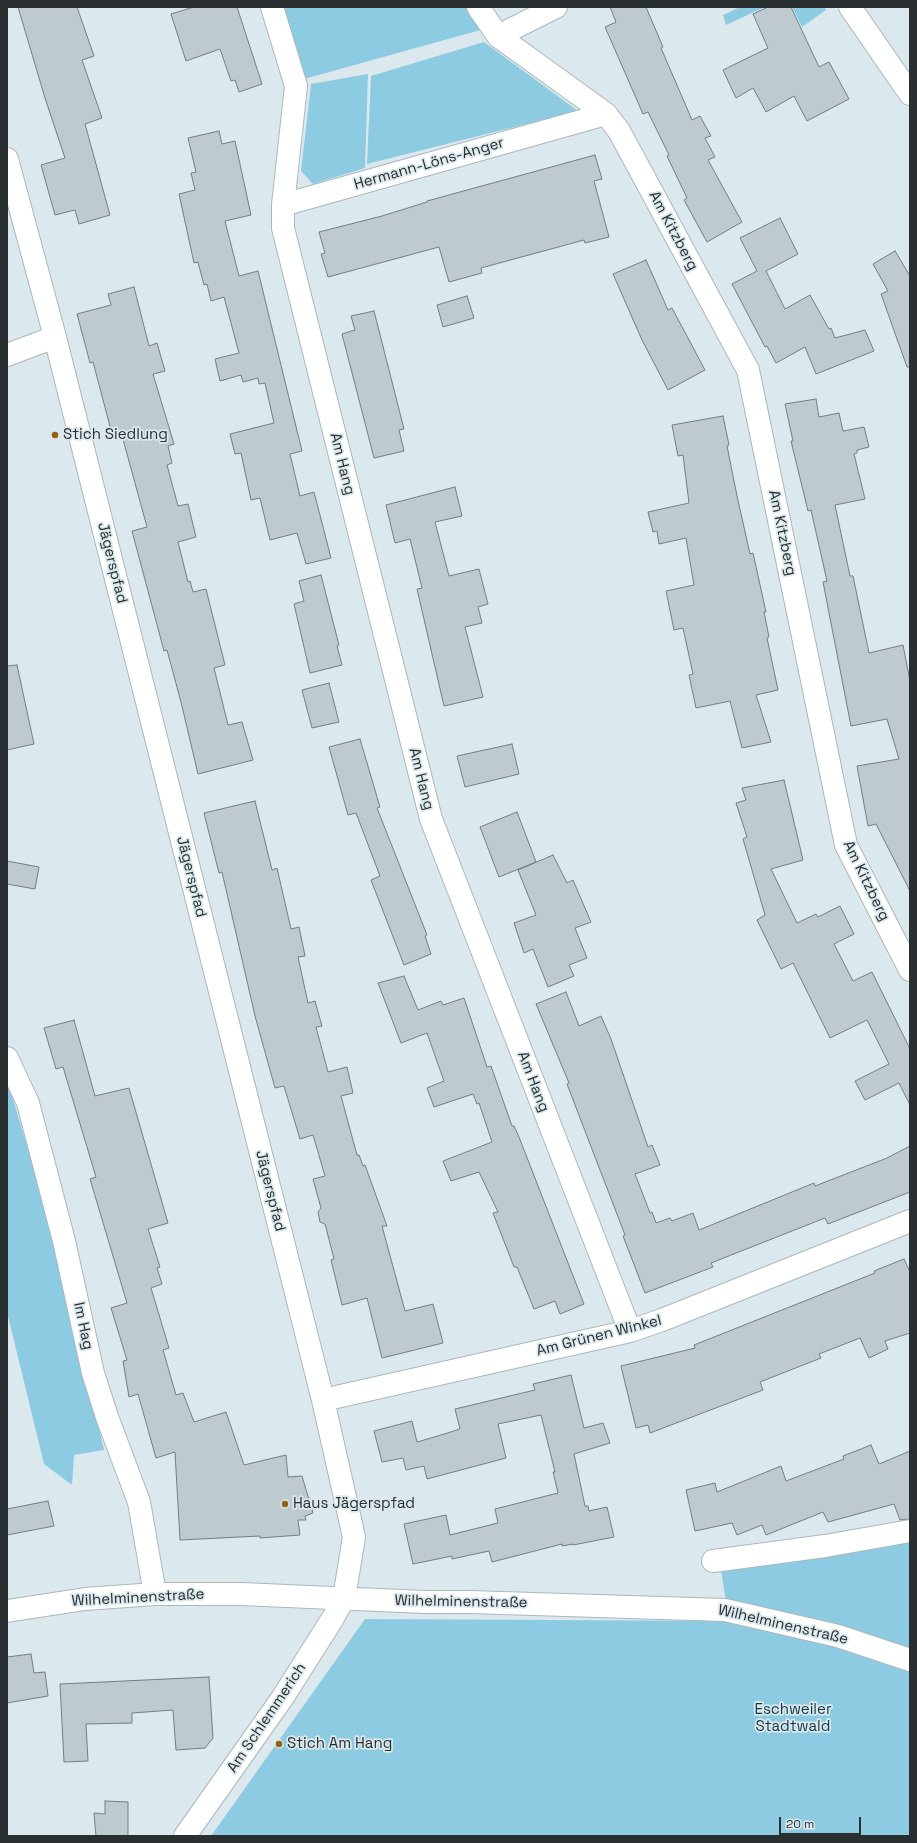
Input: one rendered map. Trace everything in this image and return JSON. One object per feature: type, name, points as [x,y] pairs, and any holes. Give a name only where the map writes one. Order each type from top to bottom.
[{"type":"street","points":[[272,7],[296,86],[283,205]]},
{"type":"street","points":[[478,7],[498,36],[606,114]]},
{"type":"street","points":[[498,36],[556,7]]},
{"type":"street","points":[[850,7],[910,94]]},
{"type":"street","name":"Hermann-Löns-Anger","points":[[283,205],[606,114]]},
{"type":"street","name":"Am Kitzberg","points":[[606,114],[619,132],[748,370],[846,845],[910,970]]},
{"type":"street","name":"Jägerspfad","points":[[7,159],[55,337],[322,1400],[354,1537],[344,1598]]},
{"type":"street","name":"Am Hang","points":[[283,205],[283,228],[431,819],[630,1331]]},
{"type":"street","points":[[7,355],[55,337]]},
{"type":"street","name":"Im Hag","points":[[7,1058],[30,1111],[64,1241],[93,1373],[107,1417],[139,1502],[155,1594]]},
{"type":"street","name":"Am Grünen Winkel","points":[[322,1400],[630,1331],[662,1320],[910,1221]]},
{"type":"street","points":[[713,1561],[825,1546],[910,1531]]},
{"type":"street","name":"Wilhelminenstraße","points":[[7,1611],[85,1599],[155,1594],[241,1594],[425,1602],[470,1602],[724,1610],[838,1636],[910,1660]]},
{"type":"street","name":"Am Schlemmerich","points":[[185,1836],[283,1697],[344,1598]]},
{"type":"green space","points":[[282,7],[468,7],[484,29],[304,79]]},
{"type":"green space","points":[[740,7],[765,7],[726,25],[723,15]]},
{"type":"green space","points":[[792,7],[824,7],[826,10],[802,27]]},
{"type":"green space","points":[[484,42],[578,111],[367,164],[371,76]]},
{"type":"green space","points":[[368,74],[365,168],[313,184],[301,171],[311,84]]},
{"type":"green space","points":[[7,1080],[53,1231],[104,1450],[74,1455],[72,1485],[44,1464],[7,1312]]},
{"type":"green space","name":"Eschweiler Stadtwald","points":[[910,1537],[910,1836],[211,1836],[365,1619],[729,1621],[719,1557]]},
{"type":"building","points":[[18,7],[77,7],[94,56],[82,60],[102,118],[85,124],[110,215],[79,224],[75,210],[55,215],[41,165],[65,158],[45,98]]},
{"type":"building","points":[[194,7],[237,7],[262,84],[239,92],[235,80],[231,81],[220,49],[186,61],[171,14]]},
{"type":"building","points":[[610,7],[646,7],[663,47],[661,48],[692,120],[700,116],[711,136],[705,138],[715,157],[708,160],[742,222],[707,242],[684,200],[687,198],[667,156],[669,155],[648,112],[643,114],[605,27],[616,22]]},
{"type":"building","points":[[768,7],[791,7],[819,67],[829,62],[849,99],[807,121],[794,96],[766,112],[753,88],[736,98],[723,70],[768,48],[753,14]]},
{"type":"building","points":[[219,131],[222,144],[235,141],[251,215],[225,221],[239,276],[258,271],[302,451],[290,454],[300,496],[314,492],[331,558],[306,564],[297,533],[270,540],[260,498],[251,500],[241,453],[235,454],[230,434],[274,423],[265,383],[259,384],[258,378],[243,382],[241,375],[220,381],[215,359],[239,353],[224,297],[211,301],[207,284],[204,285],[198,262],[194,263],[179,194],[195,190],[191,173],[196,172],[188,138]]},
{"type":"building","points":[[595,155],[602,179],[594,181],[609,237],[585,243],[584,240],[481,268],[482,273],[449,282],[439,247],[328,277],[321,254],[325,253],[319,232],[382,216],[427,201]]},
{"type":"building","points":[[780,218],[798,254],[766,271],[785,309],[810,295],[829,329],[831,328],[835,338],[865,330],[874,351],[816,374],[805,347],[776,363],[767,346],[765,347],[732,284],[757,271],[740,238]]},
{"type":"building","points":[[895,251],[910,276],[910,367],[907,367],[881,294],[888,291],[873,264]]},
{"type":"building","points":[[646,260],[668,310],[672,308],[705,370],[668,390],[642,340],[613,274]]},
{"type":"building","points":[[134,287],[149,346],[157,343],[165,371],[153,374],[174,444],[168,446],[172,463],[167,465],[178,506],[188,504],[196,537],[178,542],[188,582],[190,581],[193,592],[206,589],[225,665],[214,668],[228,725],[242,722],[253,760],[198,774],[167,650],[164,651],[132,531],[147,527],[121,432],[112,434],[93,362],[90,363],[77,314],[111,305],[108,294]]},
{"type":"building","points":[[467,296],[474,318],[443,327],[437,305]]},
{"type":"building","points":[[374,311],[404,429],[399,430],[404,451],[374,458],[342,334],[355,330],[351,316]]},
{"type":"building","points":[[816,399],[819,417],[839,413],[843,431],[864,427],[869,447],[857,450],[857,453],[854,454],[865,499],[835,505],[850,576],[853,576],[869,653],[903,645],[910,681],[910,891],[876,824],[868,826],[857,766],[899,759],[887,719],[851,726],[823,582],[827,581],[811,510],[808,511],[791,441],[793,441],[785,404]]},
{"type":"building","points":[[723,416],[729,445],[727,446],[737,496],[750,554],[753,553],[766,612],[764,612],[769,637],[767,638],[778,690],[756,695],[771,742],[742,748],[730,701],[696,708],[689,675],[693,674],[683,628],[674,630],[666,591],[694,585],[686,538],[659,544],[657,531],[653,532],[648,512],[689,503],[683,455],[678,456],[672,425]]},
{"type":"building","points":[[455,487],[462,516],[435,522],[449,576],[479,569],[488,604],[478,607],[482,623],[465,627],[483,697],[444,706],[417,589],[422,588],[410,539],[395,543],[386,505]]},
{"type":"building","points":[[321,575],[339,645],[337,646],[342,665],[310,673],[294,604],[304,601],[299,581]]},
{"type":"building","points":[[17,665],[34,744],[7,750],[7,666]]},
{"type":"building","points":[[329,683],[339,722],[312,728],[302,690]]},
{"type":"building","points":[[360,739],[380,807],[377,808],[427,935],[425,936],[431,954],[404,965],[371,880],[380,876],[356,813],[348,815],[329,747]]},
{"type":"building","points":[[512,744],[519,774],[465,787],[457,756]]},
{"type":"building","points":[[784,780],[803,860],[771,869],[797,923],[816,914],[818,917],[840,906],[854,934],[834,944],[853,981],[872,972],[910,1049],[910,1105],[899,1083],[865,1100],[855,1081],[889,1064],[867,1020],[830,1038],[793,963],[781,969],[757,920],[765,915],[743,839],[747,837],[736,803],[746,800],[742,788]]},
{"type":"building","points":[[255,801],[272,870],[277,868],[291,929],[299,927],[305,956],[298,957],[308,1003],[315,1001],[322,1026],[316,1027],[328,1072],[347,1067],[353,1093],[341,1096],[357,1155],[359,1155],[363,1166],[365,1165],[387,1226],[382,1226],[405,1311],[433,1304],[443,1343],[382,1358],[367,1298],[342,1305],[331,1260],[334,1259],[325,1224],[320,1222],[318,1212],[321,1208],[313,1179],[325,1176],[313,1135],[300,1139],[284,1086],[275,1088],[255,1016],[222,872],[219,873],[204,813]]},
{"type":"building","points":[[517,812],[536,862],[499,877],[480,827]]},
{"type":"building","points":[[553,855],[567,883],[573,880],[591,922],[575,928],[587,958],[569,965],[574,976],[548,987],[533,949],[524,953],[514,923],[536,915],[518,870]]},
{"type":"building","points":[[7,861],[39,867],[35,889],[7,884]]},
{"type":"building","points":[[404,976],[418,1010],[441,1001],[443,1005],[464,998],[487,1067],[491,1066],[512,1126],[514,1126],[519,1137],[584,1304],[560,1314],[555,1301],[534,1309],[517,1267],[514,1267],[493,1213],[498,1212],[479,1172],[451,1181],[443,1161],[492,1142],[479,1103],[477,1104],[473,1094],[434,1107],[427,1088],[444,1081],[427,1033],[401,1043],[378,983]]},
{"type":"building","points":[[566,992],[579,1026],[601,1016],[611,1039],[648,1147],[652,1145],[660,1165],[635,1174],[650,1213],[652,1212],[656,1223],[670,1218],[672,1221],[693,1213],[699,1230],[814,1183],[815,1186],[887,1158],[910,1146],[910,1192],[828,1224],[825,1218],[711,1263],[713,1267],[645,1293],[623,1236],[625,1235],[567,1084],[569,1083],[536,1004]]},
{"type":"building","points":[[74,1020],[95,1096],[129,1088],[168,1223],[148,1229],[160,1267],[157,1268],[162,1284],[151,1288],[169,1348],[163,1350],[176,1395],[183,1393],[194,1422],[226,1412],[244,1465],[286,1455],[288,1477],[302,1476],[313,1513],[305,1516],[306,1520],[298,1520],[300,1535],[260,1538],[260,1536],[180,1540],[175,1452],[156,1458],[138,1394],[129,1397],[123,1361],[127,1360],[111,1308],[127,1303],[90,1179],[96,1177],[63,1067],[56,1069],[44,1028]]},
{"type":"building","points":[[904,1259],[910,1272],[910,1333],[885,1341],[888,1349],[869,1358],[860,1338],[819,1354],[821,1358],[760,1382],[763,1390],[650,1433],[648,1425],[636,1428],[621,1366],[695,1348],[694,1345],[875,1273],[874,1271]]},
{"type":"building","points":[[571,1375],[584,1428],[603,1423],[610,1443],[574,1454],[585,1506],[588,1506],[589,1511],[607,1507],[614,1537],[573,1545],[562,1546],[562,1544],[492,1562],[489,1551],[452,1559],[452,1556],[413,1564],[404,1524],[446,1515],[450,1535],[498,1523],[495,1509],[558,1493],[553,1472],[555,1472],[541,1415],[498,1424],[506,1458],[427,1479],[424,1466],[406,1470],[403,1458],[382,1462],[374,1431],[412,1421],[417,1442],[460,1429],[455,1409],[535,1390],[533,1384]]},
{"type":"building","points":[[871,1445],[879,1464],[910,1451],[910,1519],[900,1520],[894,1504],[828,1522],[823,1512],[766,1535],[762,1525],[737,1535],[732,1523],[695,1531],[686,1490],[715,1483],[717,1492],[781,1466],[786,1481],[844,1459],[843,1456]]},
{"type":"building","points":[[48,1501],[54,1526],[7,1535],[7,1509]]},
{"type":"building","points":[[31,1654],[34,1673],[45,1672],[48,1696],[7,1703],[7,1657]]},
{"type":"building","points":[[209,1677],[213,1738],[205,1748],[176,1750],[173,1710],[132,1713],[132,1723],[86,1724],[88,1761],[64,1762],[60,1684]]},
{"type":"building","points":[[105,1801],[128,1802],[128,1836],[96,1836],[94,1813],[105,1814]]},
{"type":"place","name":"Stich Siedlung","points":[[55,435]]},
{"type":"place","name":"Haus Jägerspfad","points":[[285,1504]]},
{"type":"place","name":"Stich Am Hang","points":[[279,1744]]}]
